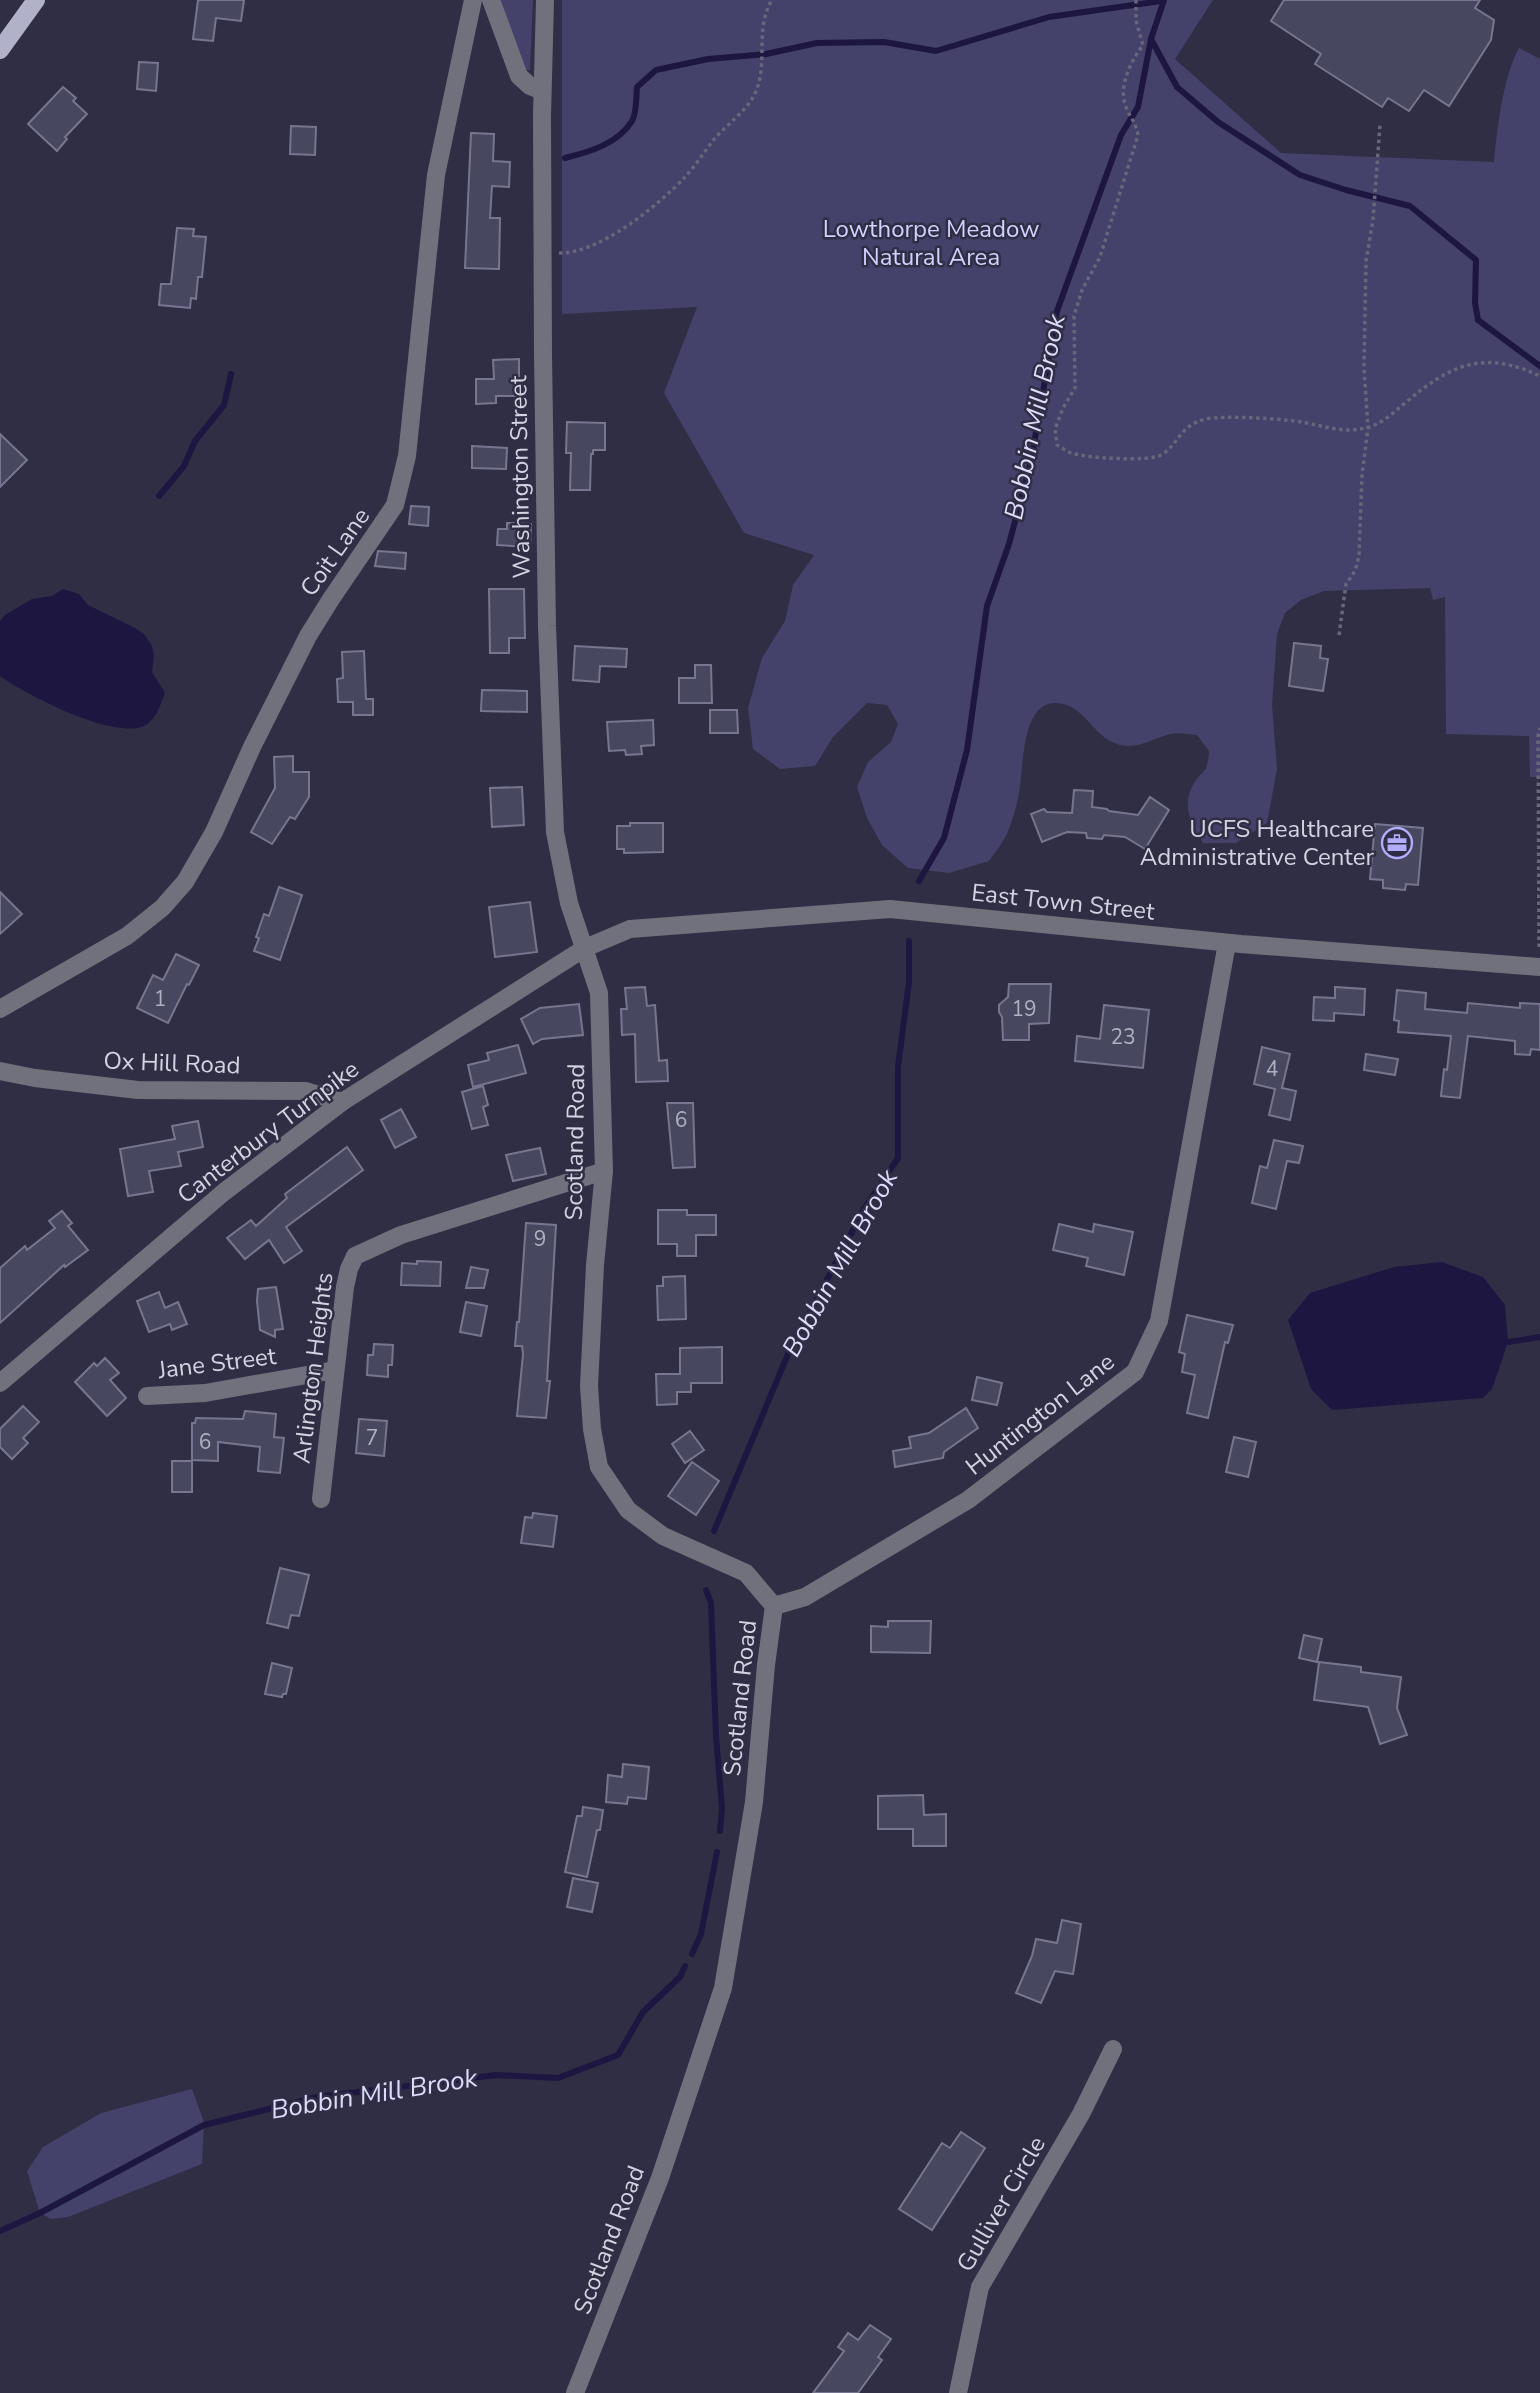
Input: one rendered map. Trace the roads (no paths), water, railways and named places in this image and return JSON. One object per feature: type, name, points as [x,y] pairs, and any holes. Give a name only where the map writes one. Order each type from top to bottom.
[{"type":"main road","points":[[0,50],[36,0]]},
{"type":"street","name":"Coit Lane","points":[[0,1009],[127,936],[162,908],[185,882],[214,832],[252,747],[309,636],[395,505],[407,456],[436,175],[473,0]]},
{"type":"street","points":[[491,0],[519,76],[530,86],[542,91]]},
{"type":"street","name":"Washington Street","points":[[545,0],[542,91],[547,625],[555,832],[569,903],[585,948]]},
{"type":"street","name":"East Town Street","points":[[585,948],[631,929],[890,909],[1227,943],[1539,967]]},
{"type":"street","name":"Huntington Lane","points":[[774,1606],[805,1597],[968,1500],[1135,1372],[1159,1321],[1227,943]]},
{"type":"street","name":"Canterbury Turnpike","points":[[0,1383],[224,1192],[342,1101],[585,948]]},
{"type":"street","name":"Scotland Road","points":[[575,2393],[660,2178],[723,1988],[754,1802],[774,1606],[746,1573],[663,1536],[628,1510],[599,1467],[592,1429],[589,1386],[595,1265],[604,1171],[599,993],[585,948]]},
{"type":"street","name":"Ox Hill Road","points":[[0,1071],[34,1078],[138,1090],[305,1091],[342,1101]]},
{"type":"street","name":"Arlington Heights","points":[[321,1499],[347,1278],[352,1261],[358,1254],[401,1236],[604,1171]]},
{"type":"street","name":"Jane Street","points":[[147,1396],[198,1394],[335,1370]]},
{"type":"street","name":"Gulliver Circle","points":[[958,2393],[980,2287],[1081,2114],[1113,2049]]},
{"type":"waterway","name":"Bobbin Mill Brook","points":[[919,881],[944,838],[967,750],[987,606],[1009,544],[1031,461],[1057,311],[1121,135],[1138,107],[1151,39],[1164,0]]},
{"type":"waterway","points":[[565,158],[602,146],[619,136],[635,114],[637,87],[656,70],[708,59],[766,54],[817,43],[884,42],[936,51],[1049,17],[1161,1]]},
{"type":"waterway","points":[[1151,39],[1177,87],[1218,122],[1300,175],[1410,206],[1476,260],[1475,303],[1478,320],[1540,366]]},
{"type":"waterway","points":[[159,496],[184,466],[195,441],[224,405],[231,374]]},
{"type":"waterway","name":"Bobbin Mill Brook","points":[[714,1531],[788,1354],[864,1209],[898,1158],[898,1067],[909,982],[909,941]]},
{"type":"waterway","points":[[1508,1342],[1540,1337]]},
{"type":"waterway","name":"Bobbin Mill Brook","points":[[706,1590],[711,1603],[716,1737],[722,1808],[720,1831]]},
{"type":"waterway","name":"Bobbin Mill Brook","points":[[692,1954],[701,1934],[717,1852]]},
{"type":"waterway","name":"Bobbin Mill Brook","points":[[0,2231],[40,2213],[204,2125],[317,2097],[496,2075],[558,2078],[618,2055],[643,2012],[680,1977],[685,1966]]},
{"type":"place","name":"UCFS Healthcare Administrative Center","points":[[1397,843]]},
{"type":"park label","name":"Lowthorpe Meadow Natural Area","points":[[931,243]]}]
